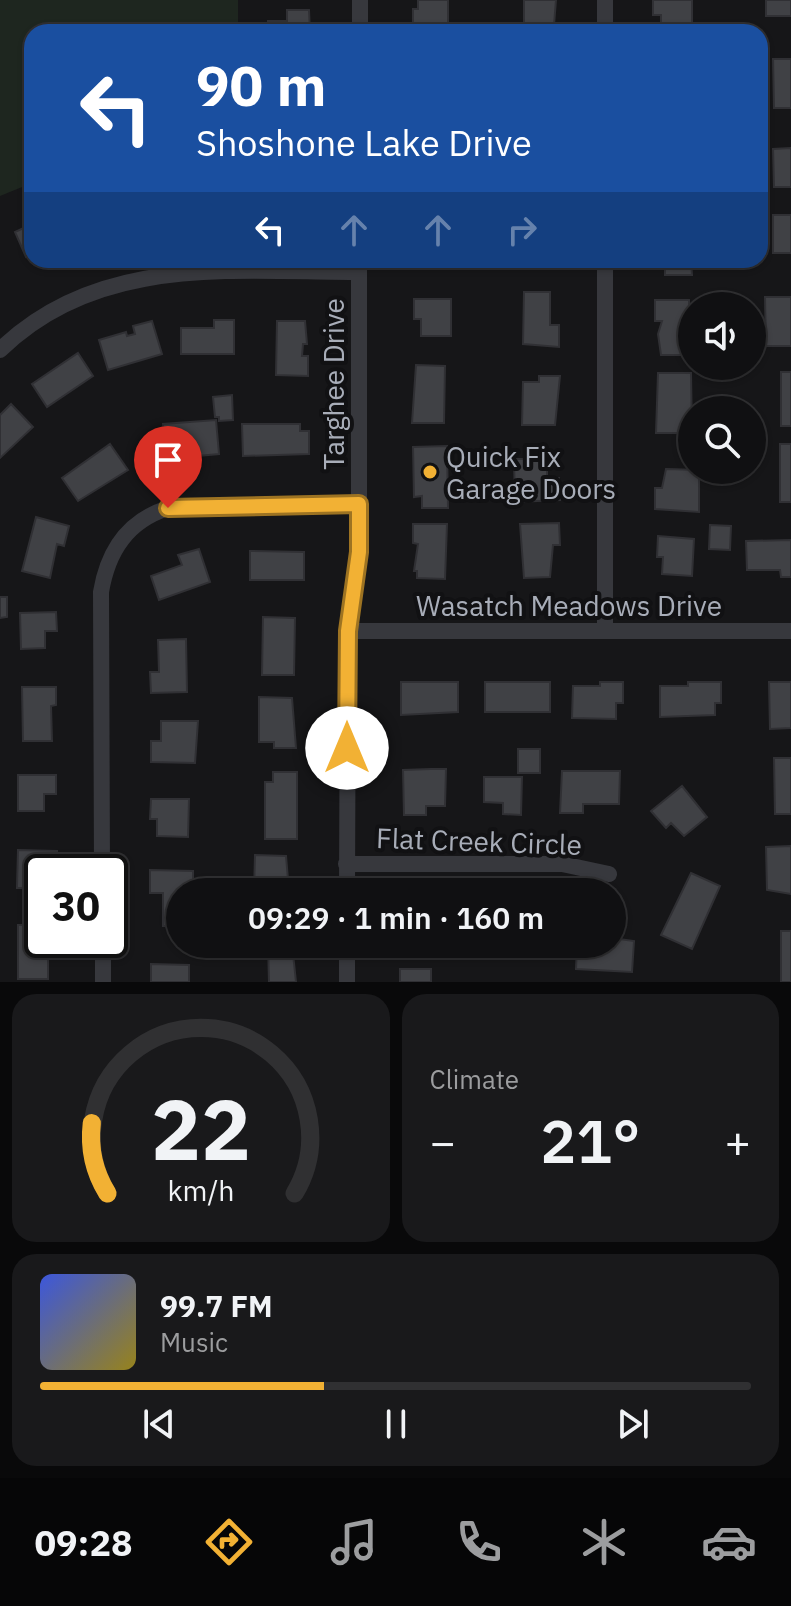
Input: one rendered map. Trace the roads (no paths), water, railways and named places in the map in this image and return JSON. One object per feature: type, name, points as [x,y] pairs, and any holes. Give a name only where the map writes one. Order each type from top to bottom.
[{"type":"street","points":[[360,0],[360,24]]},
{"type":"street","points":[[605,0],[605,24]]},
{"type":"street","points":[[0,350],[32,322],[73,298],[139,277],[178,272],[299,268]]},
{"type":"street","name":"Targhee Drive","points":[[346,878],[348,631],[359,552],[359,268]]},
{"type":"street","points":[[605,268],[605,631]]},
{"type":"street","points":[[102,854],[101,592],[105,570],[115,546],[149,514],[168,508],[359,504]]},
{"type":"street","name":"Wasatch Meadows Drive","points":[[348,631],[791,631]]},
{"type":"street","name":"Flat Creek Circle","points":[[346,864],[562,864],[609,874]]},
{"type":"street","points":[[103,958],[103,982]]},
{"type":"street","points":[[347,958],[347,982]]},
{"type":"place","name":"Quick Fix Garage Doors","points":[[430,472]]}]
